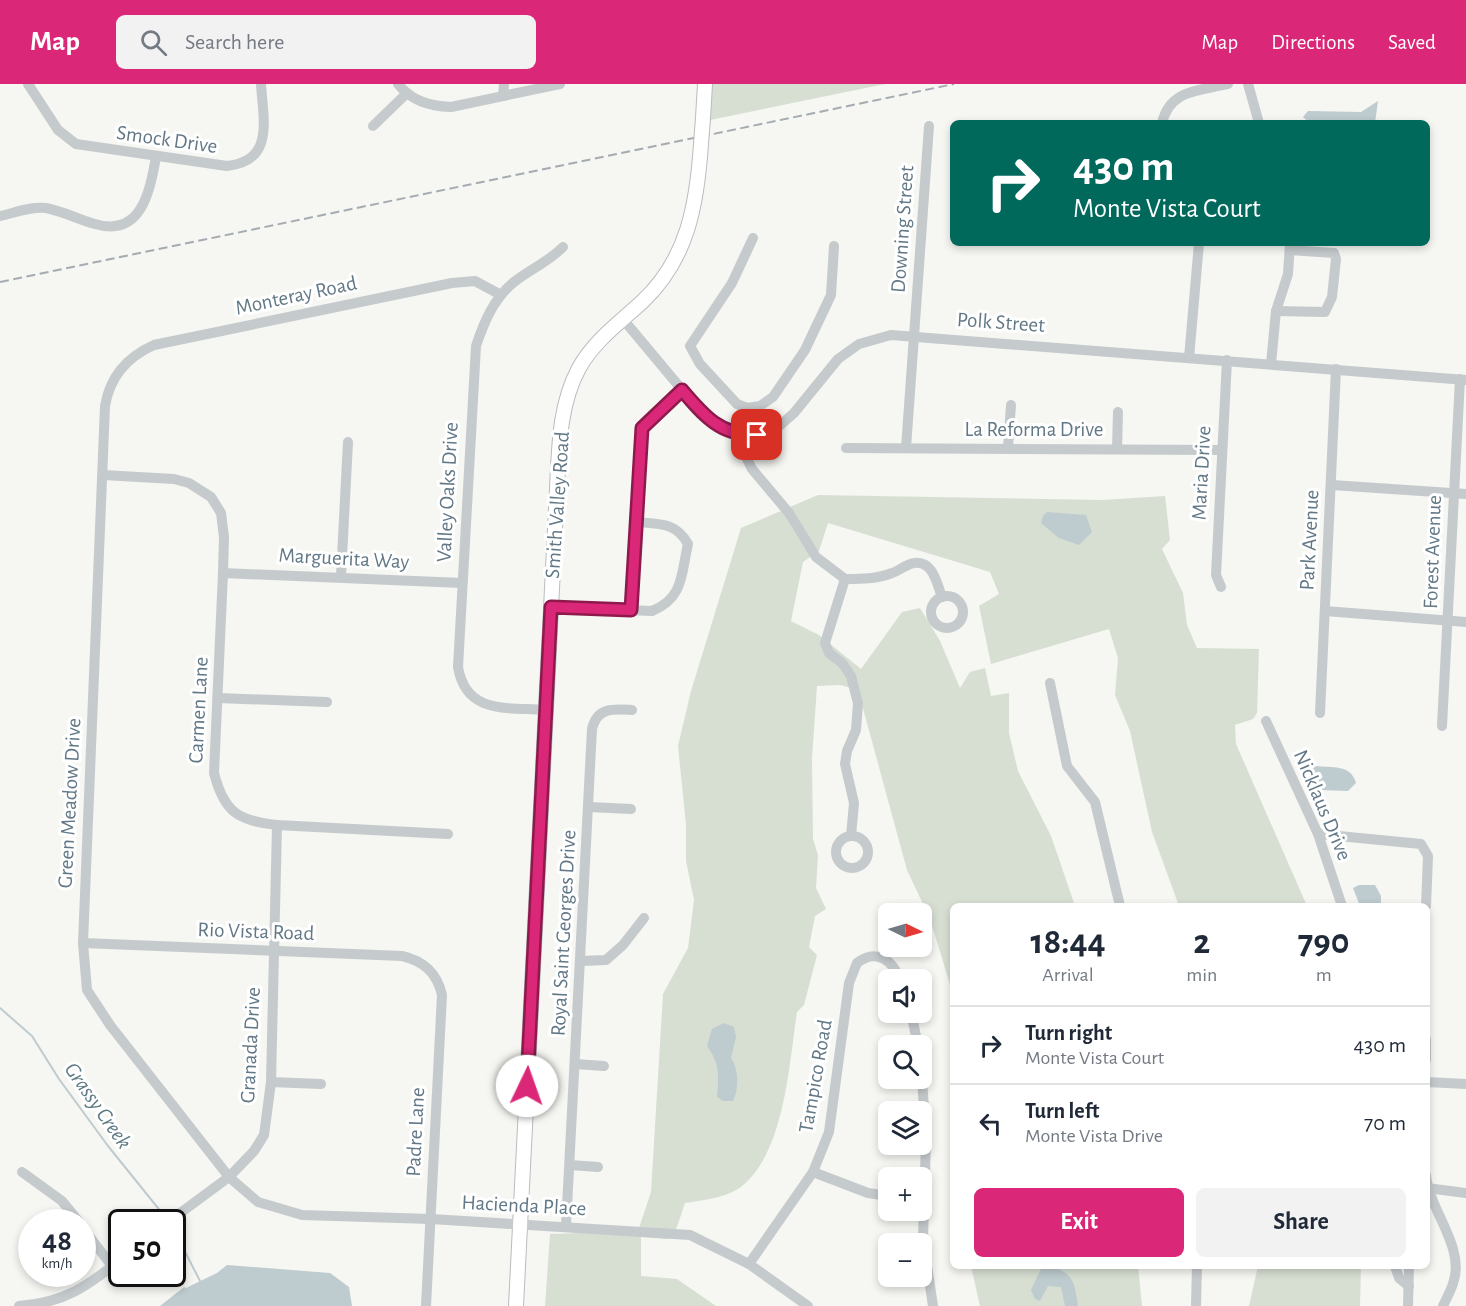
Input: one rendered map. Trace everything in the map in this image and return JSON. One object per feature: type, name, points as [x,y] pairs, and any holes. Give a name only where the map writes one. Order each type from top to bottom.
[{"type":"main road","name":"Smith Valley Road","points":[[516,1306],[545,710],[559,450],[564,412],[572,382],[586,356],[622,318],[652,291],[681,249],[697,199],[705,84]]},
{"type":"street","name":"Smock Drive","points":[[28,84],[58,130],[76,144],[226,166],[252,158],[262,143],[265,133],[261,84]]},
{"type":"street","points":[[398,84],[406,94],[426,104],[451,107],[560,84]]},
{"type":"street","points":[[503,96],[504,84]]},
{"type":"street","points":[[1163,120],[1169,104],[1177,96],[1228,84]]},
{"type":"street","points":[[1248,84],[1258,120]]},
{"type":"street","points":[[373,126],[406,94]]},
{"type":"street","name":"Downing Street","points":[[906,448],[929,126]]},
{"type":"street","points":[[0,216],[42,208],[97,225],[118,226],[134,216],[146,204],[156,157]]},
{"type":"street","points":[[753,238],[732,283],[690,346],[700,364],[737,404],[747,408],[760,406],[773,397],[805,350],[831,296],[834,246]]},
{"type":"street","points":[[1189,357],[1199,246]]},
{"type":"street","name":"Valley Oaks Drive","points":[[545,710],[482,704],[467,694],[458,668],[474,358],[486,317],[501,295],[513,283],[548,262],[563,247]]},
{"type":"street","points":[[1271,364],[1276,311],[1288,274],[1290,247],[1334,254],[1336,259],[1332,297],[1325,312],[1276,311]]},
{"type":"street","name":"Monteray Road","points":[[112,384],[132,356],[154,345],[173,340],[464,281],[483,283],[501,295]]},
{"type":"street","name":"Polk Street","points":[[622,318],[704,416],[721,430],[745,436],[770,435],[794,413],[837,359],[859,344],[891,335],[1463,379]]},
{"type":"street","name":"Maria Drive","points":[[1221,587],[1216,575],[1227,360]]},
{"type":"street","name":"Park Avenue","points":[[1320,713],[1336,369]]},
{"type":"street","name":"Forest Avenue","points":[[1442,726],[1454,493],[1463,379]]},
{"type":"street","name":"Green Meadow Drive","points":[[112,384],[105,406],[104,475],[82,943],[87,990],[110,1025],[229,1177]]},
{"type":"street","points":[[631,610],[642,428],[682,390]]},
{"type":"street","points":[[1008,448],[1011,405]]},
{"type":"street","points":[[747,408],[746,458],[752,469],[789,513],[816,557],[845,579],[869,578],[893,573],[914,563],[921,564],[927,566],[934,576],[942,597]]},
{"type":"street","points":[[1117,449],[1118,412]]},
{"type":"street","points":[[341,576],[348,442]]},
{"type":"street","name":"La Reforma Drive","points":[[846,448],[1221,450]]},
{"type":"street","name":"Carmen Lane","points":[[104,475],[174,479],[199,487],[211,497],[221,513],[224,526],[224,573],[214,773],[220,797],[232,811],[252,823],[448,834]]},
{"type":"street","points":[[1332,485],[1466,494]]},
{"type":"street","points":[[551,607],[652,611],[668,605],[677,594],[688,544],[682,532],[672,525],[636,522]]},
{"type":"street","name":"Marguerita Way","points":[[224,573],[341,576],[462,583]]},
{"type":"street","points":[[845,579],[825,643],[829,653],[842,663],[851,676],[858,703],[856,730],[847,751],[845,764],[854,803],[851,836]]},
{"type":"street","points":[[1325,611],[1466,622]]},
{"type":"street","points":[[1050,683],[1067,766],[1095,802],[1119,903]]},
{"type":"street","points":[[218,698],[327,702]]},
{"type":"street","name":"Royal Saint Georges Drive","points":[[566,1226],[594,721],[606,710],[632,710]]},
{"type":"street","name":"Nicklaus Drive","points":[[1266,721],[1318,834],[1341,903]]},
{"type":"street","points":[[589,807],[631,809]]},
{"type":"street","name":"Granada Drive","points":[[186,1209],[229,1177],[254,1150],[264,1135],[272,1082],[277,825]]},
{"type":"street","points":[[1318,834],[1421,844],[1428,856],[1426,903]]},
{"type":"street","points":[[581,961],[606,960],[623,945],[644,918]]},
{"type":"street","name":"Rio Vista Road","points":[[82,943],[402,956],[425,966]]},
{"type":"street","name":"Tampico Road","points":[[749,1264],[813,1172],[829,1132],[849,982],[857,963],[872,956],[886,958],[896,969]]},
{"type":"street","name":"Padre Lane","points":[[425,966],[439,981],[442,995],[426,1306]]},
{"type":"street","points":[[575,1064],[604,1066]]},
{"type":"street","points":[[272,1082],[321,1084]]},
{"type":"street","points":[[1430,1082],[1466,1084]]},
{"type":"street","points":[[923,1089],[926,1140],[924,1167]]},
{"type":"street","points":[[570,1165],[598,1167]]},
{"type":"street","points":[[22,1172],[68,1209]]},
{"type":"street","points":[[813,1172],[868,1193],[878,1194]]},
{"type":"street","name":"Hacienda Place","points":[[229,1177],[258,1202],[302,1215],[431,1219],[690,1235],[749,1264],[808,1306]]},
{"type":"street","points":[[1430,1188],[1466,1193]]},
{"type":"street","points":[[1430,1195],[1452,1243],[1455,1278],[1443,1306]]},
{"type":"street","points":[[922,1221],[922,1239],[933,1306]]},
{"type":"street","points":[[96,1245],[108,1261]]},
{"type":"street","points":[[19,1306],[33,1305],[79,1292],[108,1269]]},
{"type":"street","points":[[1196,1306],[1197,1269]]},
{"type":"street","points":[[1396,1269],[1399,1278],[1409,1286]]},
{"type":"street","points":[[1408,1306],[1409,1269]]},
{"type":"shaded area","points":[[710,84],[885,84],[710,120]]},
{"type":"shaded area","points":[[1378,101],[1375,120],[1306,120],[1303,117],[1308,111],[1361,112]]},
{"type":"shaded area","points":[[818,495],[1102,500],[1165,496],[1170,540],[1162,549],[1183,593],[1187,625],[1197,648],[1259,649],[1257,713],[1253,719],[1235,725],[1236,744],[1306,903],[1178,903],[1152,832],[1130,731],[1115,695],[1118,658],[1109,629],[991,664],[979,606],[999,594],[990,572],[828,523],[819,551],[803,562],[791,621],[819,635],[861,669],[902,612],[920,608],[940,641],[960,688],[970,672],[985,668],[991,696],[1009,693],[1009,733],[1018,771],[1051,836],[1074,903],[950,903],[950,984],[932,926],[932,903],[922,903],[907,870],[858,690],[840,685],[817,686],[812,758],[813,839],[818,855],[816,888],[826,909],[815,916],[809,947],[817,955],[804,1005],[797,1012],[783,1105],[776,1129],[768,1151],[756,1171],[742,1186],[722,1196],[685,1203],[677,1227],[668,1239],[641,1237],[641,1276],[677,1279],[716,1306],[545,1306],[550,1234],[638,1231],[651,1192],[663,994],[688,948],[694,900],[686,861],[686,825],[678,746],[691,691],[741,528]]},
{"type":"shaded area","points":[[1047,512],[1086,515],[1092,532],[1079,545],[1059,538],[1041,523]]},
{"type":"shaded area","points":[[1315,766],[1345,770],[1354,777],[1356,783],[1348,791],[1319,790],[1310,772]]},
{"type":"shaded area","points":[[1359,885],[1375,885],[1381,896],[1381,903],[1359,903],[1353,888]]},
{"type":"shaded area","points":[[724,1023],[734,1027],[736,1037],[731,1058],[736,1068],[737,1079],[733,1101],[723,1101],[717,1097],[718,1070],[707,1046],[712,1029]]},
{"type":"shaded area","points":[[227,1265],[330,1273],[349,1287],[352,1306],[160,1306],[184,1287],[217,1273]]},
{"type":"shaded area","points":[[972,1269],[1138,1269],[1142,1306],[980,1306]]},
{"type":"shaded area","points":[[1041,1269],[1058,1269],[1071,1278],[1078,1306],[1065,1306],[1061,1287],[1048,1286],[1040,1301],[1035,1299],[1031,1290]]},
{"type":"shaded area","points":[[1257,1269],[1361,1269],[1360,1306],[1249,1306]]},
{"type":"waterway","name":"Grassy Creek","points":[[0,1008],[32,1036],[59,1079],[108,1146],[159,1209]]},
{"type":"waterway","name":"Grassy Creek","points":[[186,1254],[200,1281]]},
{"type":"railway","points":[[0,282],[954,84]]},
{"type":"route","points":[[527,1086],[551,607],[631,610],[642,428],[682,390],[704,416],[721,430],[745,436],[757,435]]}]
